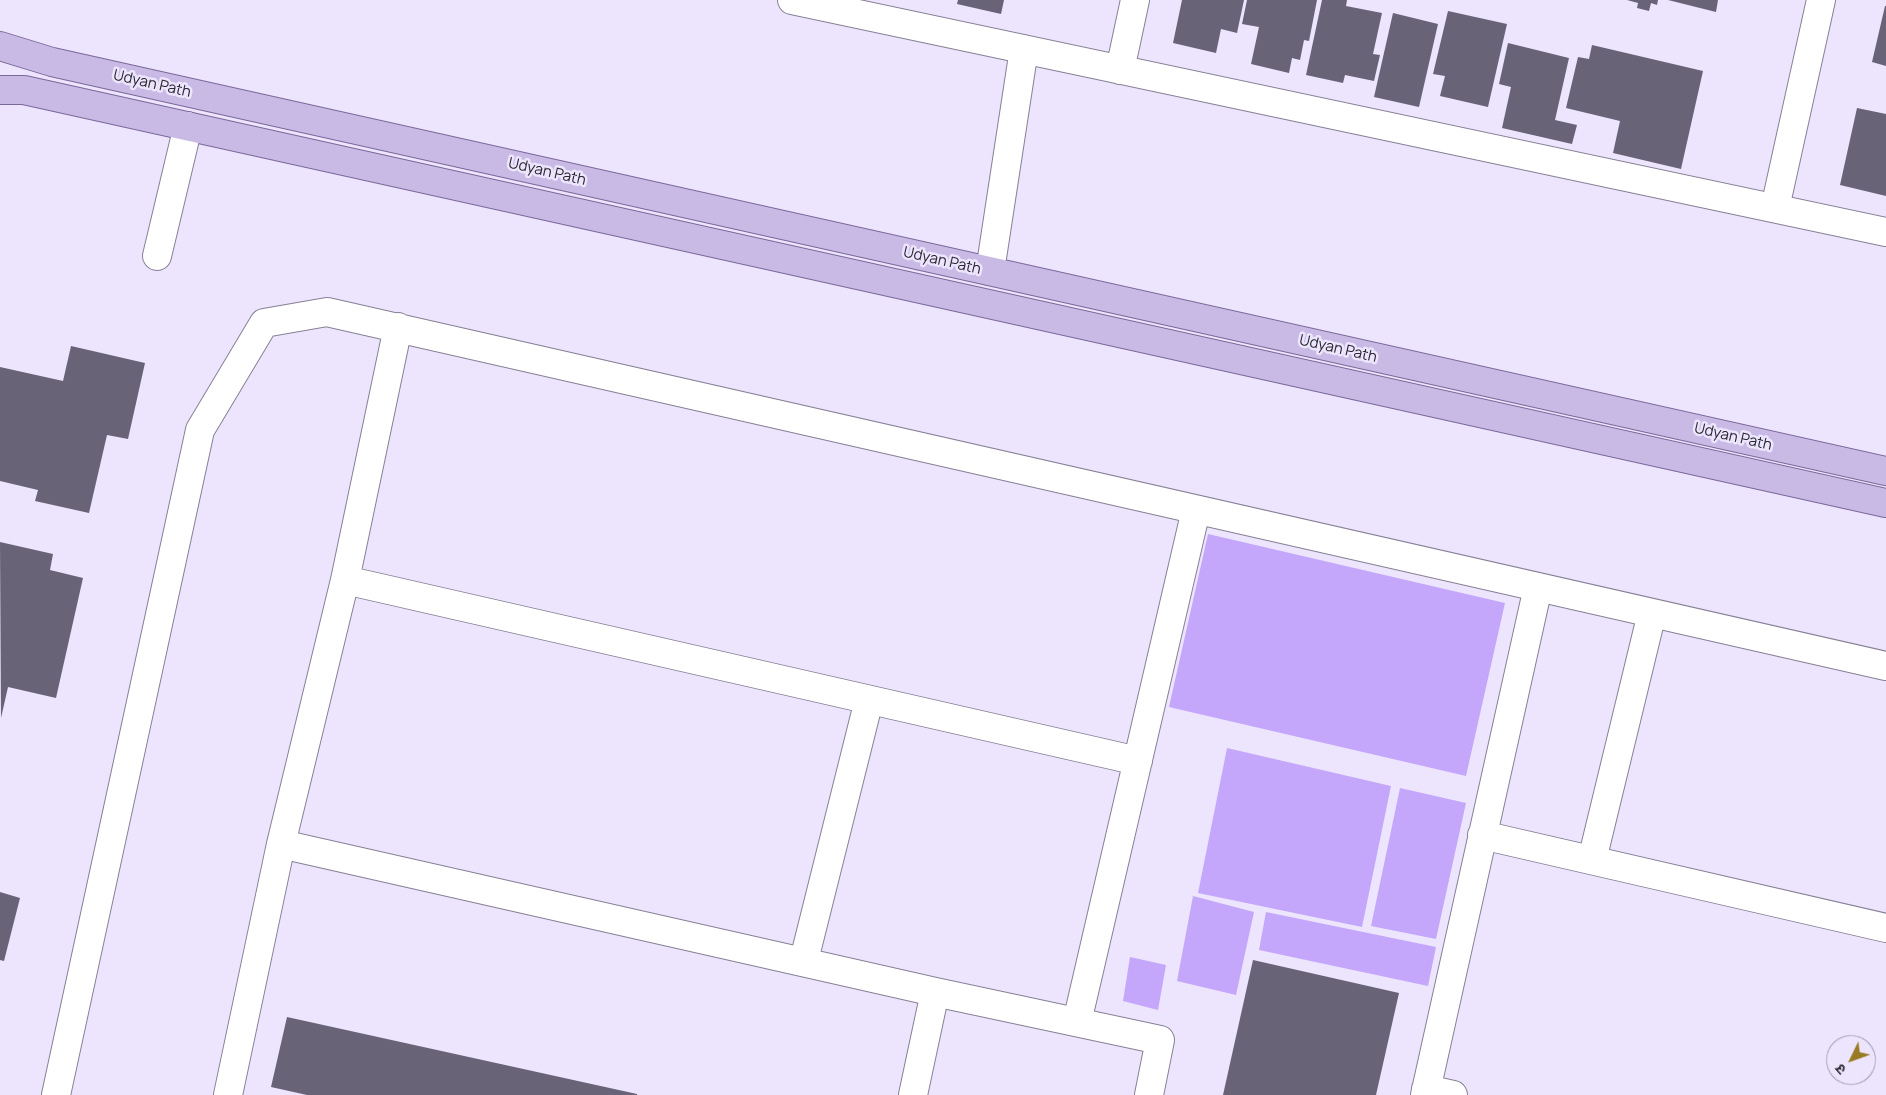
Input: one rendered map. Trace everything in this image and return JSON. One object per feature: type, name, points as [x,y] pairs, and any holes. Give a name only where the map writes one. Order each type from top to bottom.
[{"type":"main road","name":"Udyan Path","points":[[0,46],[62,64],[1886,471]]},
{"type":"main road","name":"Udyan Path","points":[[0,90],[24,90],[1886,503]]},
{"type":"street","points":[[792,0],[1886,232]]},
{"type":"street","points":[[1120,70],[1134,0]]},
{"type":"street","points":[[1775,208],[1821,0]]},
{"type":"street","points":[[990,271],[1024,49]]},
{"type":"street","points":[[157,256],[188,126]]},
{"type":"street","points":[[56,1095],[200,430],[264,323],[327,312],[398,327],[1886,666]]},
{"type":"street","points":[[228,1095],[281,844],[345,580],[398,327]]},
{"type":"street","points":[[1077,1022],[1196,510]]},
{"type":"street","points":[[345,580],[1138,761]]},
{"type":"street","points":[[1454,1095],[1426,1092],[1538,587]]},
{"type":"street","points":[[1592,860],[1652,613]]},
{"type":"street","points":[[804,960],[869,700]]},
{"type":"street","points":[[1482,835],[1886,928]]},
{"type":"street","points":[[281,844],[804,960],[935,992],[1160,1040],[1149,1095]]},
{"type":"street","points":[[913,1095],[935,992]]},
{"type":"shaded area","points":[[1208,534],[1505,603],[1466,776],[1169,707]]},
{"type":"shaded area","points":[[1227,748],[1391,786],[1362,927],[1198,893]]},
{"type":"shaded area","points":[[1400,788],[1466,803],[1436,939],[1371,926]]},
{"type":"shaded area","points":[[1193,896],[1254,912],[1236,995],[1177,981]]},
{"type":"shaded area","points":[[1266,912],[1436,947],[1428,986],[1259,950]]},
{"type":"shaded area","points":[[1130,957],[1166,965],[1158,1010],[1123,1001]]},
{"type":"building","points":[[958,0],[1004,0],[1001,14],[957,4]]},
{"type":"building","points":[[1182,0],[1244,0],[1237,33],[1221,29],[1216,53],[1173,43]]},
{"type":"building","points":[[1247,0],[1317,0],[1309,41],[1304,40],[1300,60],[1292,58],[1289,73],[1251,64],[1259,27],[1242,24]]},
{"type":"building","points":[[1322,0],[1347,0],[1346,6],[1382,13],[1373,54],[1380,55],[1374,81],[1345,75],[1343,83],[1306,75]]},
{"type":"building","points":[[1627,0],[1658,0],[1657,5],[1651,3],[1649,11],[1637,8],[1638,3]]},
{"type":"building","points":[[1668,0],[1718,0],[1716,12]]},
{"type":"building","points":[[1886,6],[1886,66],[1872,62]]},
{"type":"building","points":[[1448,11],[1507,24],[1488,107],[1440,96],[1445,76],[1433,74]]},
{"type":"building","points":[[1393,13],[1438,24],[1419,107],[1374,97]]},
{"type":"building","points":[[1508,43],[1569,58],[1555,120],[1577,125],[1572,144],[1502,128],[1511,87],[1499,84]]},
{"type":"building","points":[[1592,45],[1703,71],[1681,169],[1613,153],[1620,121],[1566,108],[1578,57],[1589,59]]},
{"type":"building","points":[[1857,108],[1886,114],[1886,196],[1840,185]]},
{"type":"building","points":[[71,346],[145,363],[128,439],[107,435],[89,513],[35,501],[38,490],[0,481],[0,367],[63,381]]},
{"type":"building","points":[[0,542],[53,554],[50,570],[83,578],[56,698],[8,687],[1,718]]},
{"type":"building","points":[[0,892],[20,898],[4,961],[0,960]]},
{"type":"building","points":[[1253,960],[1399,993],[1376,1095],[1223,1095]]},
{"type":"building","points":[[287,1017],[637,1095],[307,1095],[271,1087]]}]
